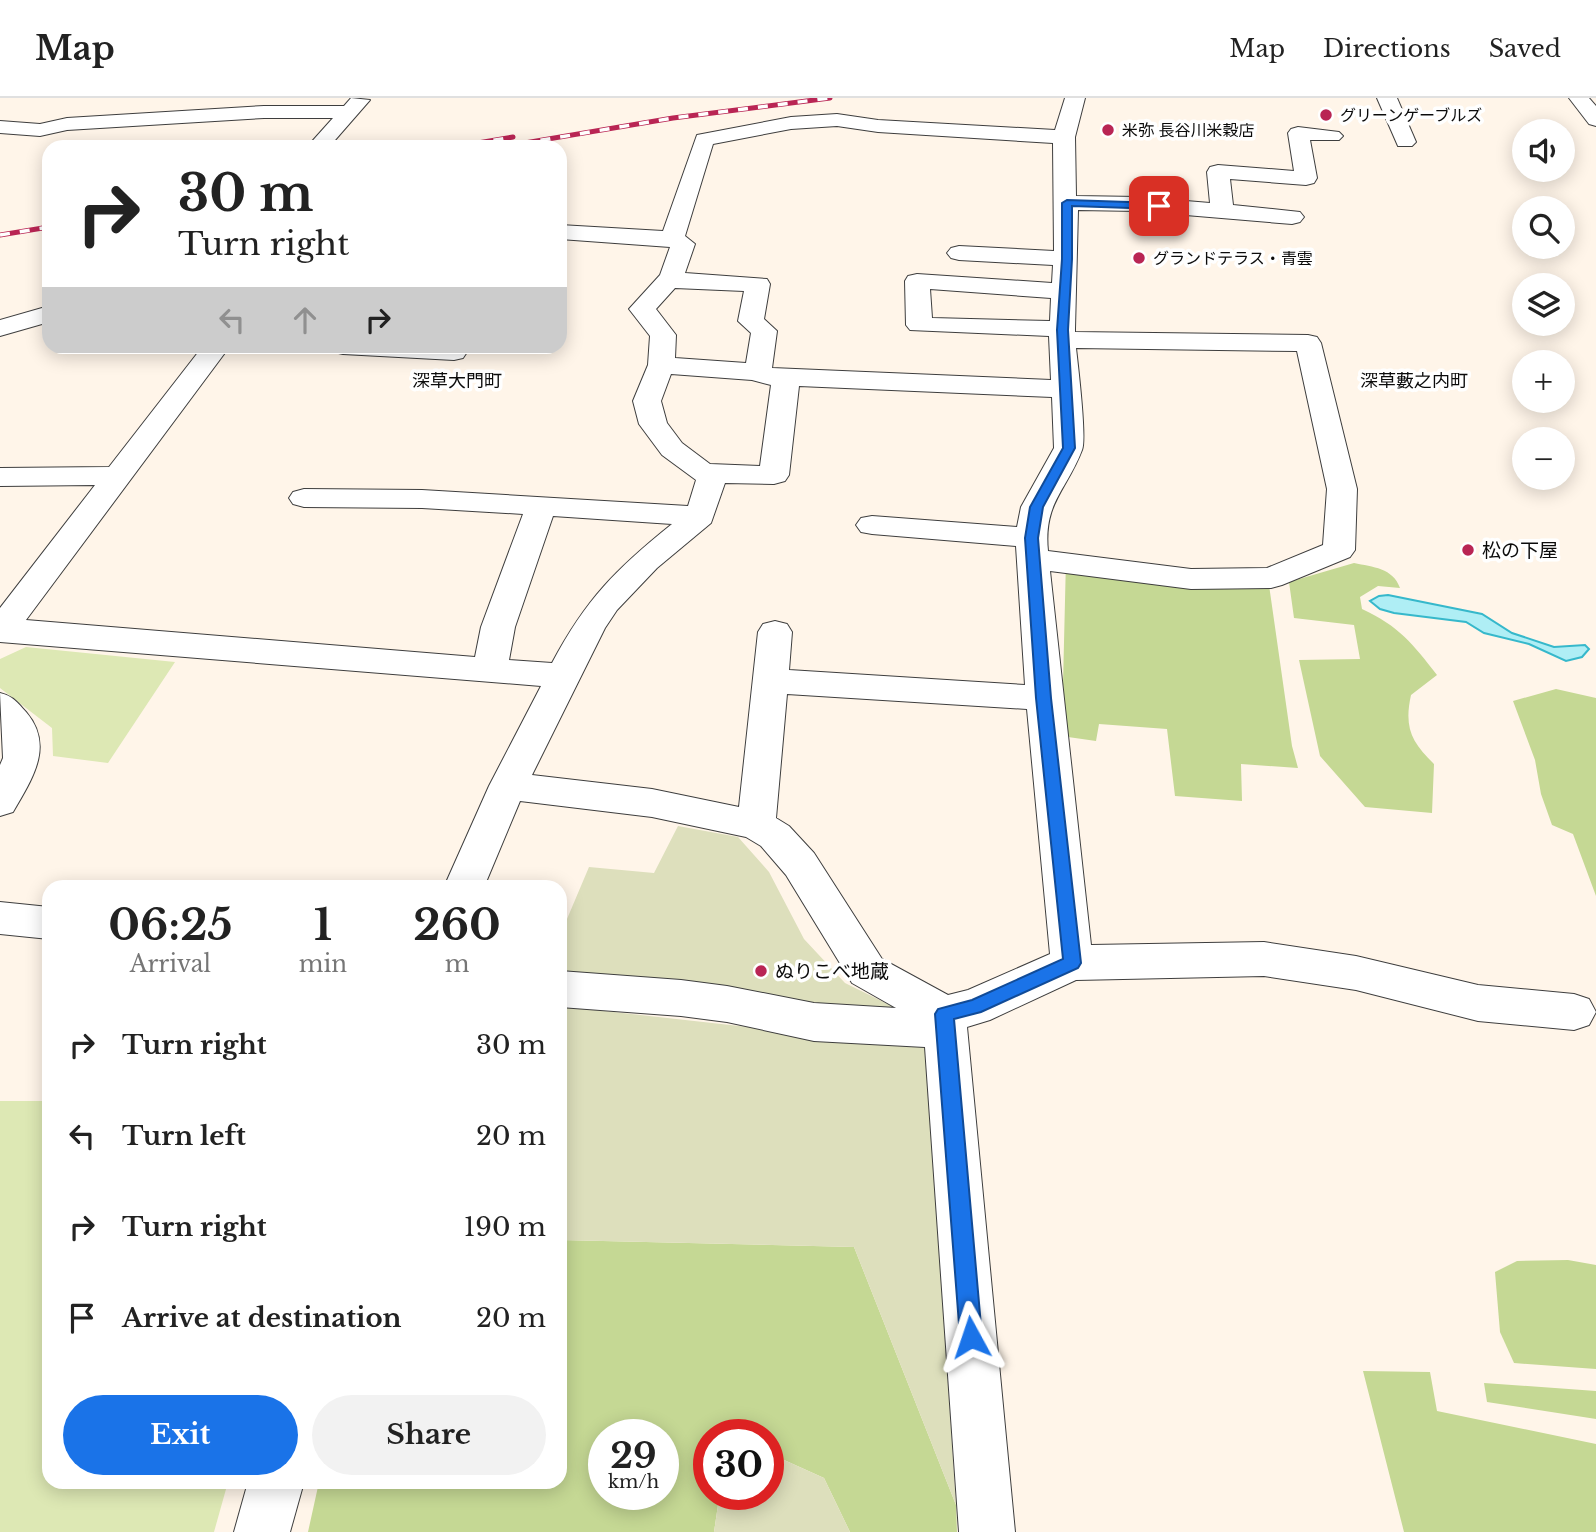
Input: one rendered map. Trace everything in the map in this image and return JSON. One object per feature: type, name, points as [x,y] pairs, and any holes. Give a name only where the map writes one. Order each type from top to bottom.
[{"type":"street","points":[[1072,963],[1044,698],[1033,548],[1036,507],[1069,448],[1063,335],[1067,203],[1063,190],[1064,137],[1075,98]]},
{"type":"street","points":[[1387,98],[1405,142]]},
{"type":"street","points":[[1579,98],[1596,120]]},
{"type":"street","points":[[0,127],[40,130],[67,124],[355,105]]},
{"type":"street","points":[[324,140],[355,105]]},
{"type":"street","points":[[671,239],[704,139],[822,120],[861,120],[878,126],[1064,137]]},
{"type":"street","points":[[1222,212],[1218,172],[1306,178],[1298,134],[1332,136]]},
{"type":"street","points":[[1067,203],[1138,204],[1292,217]]},
{"type":"street","points":[[567,232],[671,239],[683,244],[668,280],[642,309],[663,335],[661,365],[647,401],[653,424],[672,449],[703,473],[774,475],[772,375],[764,331],[751,321],[758,284],[668,280]]},
{"type":"street","points":[[959,253],[1067,259]]},
{"type":"street","points":[[872,525],[1033,548],[1191,579],[1271,578],[1339,550],[1342,489],[1308,343],[1063,335],[919,325],[916,281],[1064,291]]},
{"type":"street","points":[[12,301],[42,303]]},
{"type":"street","points":[[0,328],[42,316]]},
{"type":"street","points":[[1,630],[211,354]]},
{"type":"street","points":[[661,365],[772,375],[1066,389]]},
{"type":"street","points":[[467,880],[508,786],[589,625],[646,561],[700,516],[713,473]]},
{"type":"street","points":[[0,477],[117,476]]},
{"type":"street","points":[[304,498],[422,499],[700,516]]},
{"type":"street","points":[[490,670],[498,627],[541,507]]},
{"type":"street","points":[[1,630],[562,676]]},
{"type":"street","points":[[756,825],[775,632]]},
{"type":"street","points":[[769,681],[1044,698]]},
{"type":"street","points":[[0,705],[20,729],[22,758],[0,802]]},
{"type":"street","points":[[508,786],[652,803],[756,825],[775,835],[800,864],[867,971],[945,1022]]},
{"type":"street","points":[[0,918],[42,922]]},
{"type":"street","points":[[567,990],[727,1004],[814,1022],[945,1022],[1072,963],[1265,958],[1356,973],[1478,1003],[1574,1012]]},
{"type":"street","points":[[945,1022],[987,1532]]},
{"type":"street","points":[[262,1532],[274,1489]]},
{"type":"green space","points":[[1066,559],[1269,585],[1292,746],[1298,768],[1241,764],[1242,801],[1175,796],[1167,729],[1099,724],[1096,741],[1068,737],[1063,684]]},
{"type":"green space","points":[[1354,563],[1387,572],[1397,581],[1400,588],[1378,586],[1360,597],[1362,609],[1386,622],[1404,637],[1437,675],[1411,695],[1408,716],[1415,741],[1434,764],[1432,813],[1365,807],[1320,756],[1299,660],[1360,659],[1354,625],[1294,618],[1289,582]]},
{"type":"green space","points":[[26,647],[175,662],[108,763],[53,756],[52,728],[0,688],[0,659]]},
{"type":"green space","points":[[1556,689],[1596,698],[1596,896],[1573,834],[1552,825],[1541,794],[1535,760],[1513,701]]},
{"type":"green space","points":[[678,826],[738,837],[769,872],[804,939],[845,983],[910,1015],[567,975],[567,919],[589,867],[654,873]]},
{"type":"green space","points":[[567,1007],[926,1047],[956,1505],[854,1247],[567,1240]]},
{"type":"green space","points":[[0,1101],[42,1101],[42,1489],[226,1489],[214,1532],[0,1532]]},
{"type":"green space","points":[[567,1240],[854,1247],[956,1505],[957,1532],[850,1532],[824,1478],[784,1460],[784,1419],[693,1419],[693,1510],[717,1510],[714,1532],[308,1532],[317,1489],[567,1489]]},
{"type":"green space","points":[[1568,1260],[1596,1265],[1596,1369],[1514,1363],[1500,1332],[1495,1272],[1517,1261]]},
{"type":"green space","points":[[1363,1371],[1430,1372],[1437,1411],[1596,1444],[1596,1532],[1404,1532]]},
{"type":"green space","points":[[1484,1383],[1596,1391],[1596,1419],[1487,1402]]},
{"type":"green space","points":[[784,1460],[824,1478],[850,1532],[714,1532],[717,1510],[784,1510]]},
{"type":"water","points":[[1388,595],[1482,614],[1512,633],[1554,647],[1585,645],[1589,649],[1582,657],[1566,661],[1529,644],[1484,633],[1466,622],[1394,613],[1380,609],[1370,601]]},
{"type":"railway","points":[[543,140],[673,118],[830,98]]},
{"type":"railway","points":[[495,140],[513,137]]},
{"type":"railway","points":[[0,235],[42,228]]},
{"type":"place","name":"グリーンゲーブルズ","points":[[1326,115]]},
{"type":"place","name":"米弥 長谷川米穀店","points":[[1108,130]]},
{"type":"place","name":"グランドテラス・青雲","points":[[1139,258]]},
{"type":"place","name":"松の下屋","points":[[1468,550]]},
{"type":"place","name":"ぬりこべ地蔵","points":[[761,971]]},
{"type":"district","name":"深草大門町","points":[[457,381]]},
{"type":"district","name":"深草藪之内町","points":[[1414,381]]},
{"type":"route","points":[[971,1337],[944,1014],[975,1007],[1072,963],[1044,698],[1031,538],[1036,507],[1069,448],[1062,330],[1067,259],[1067,203],[1159,206]]}]
